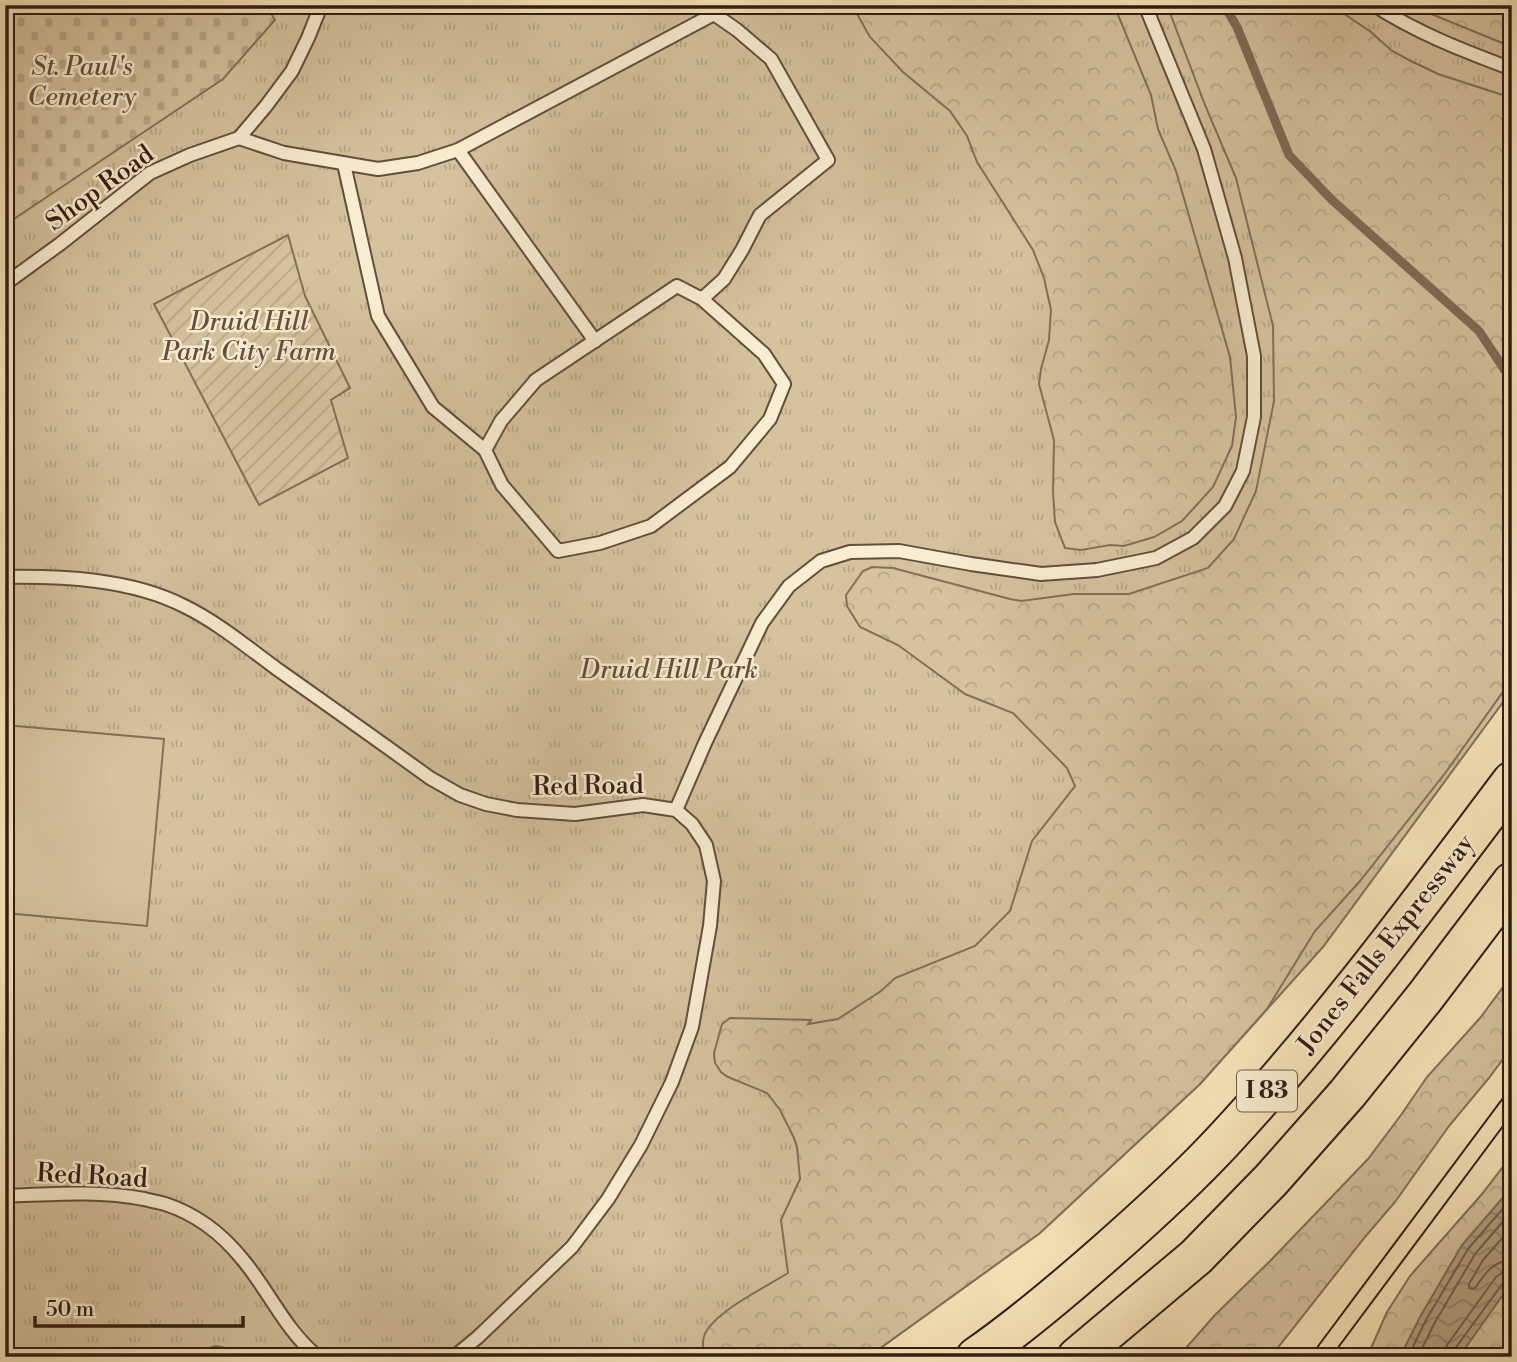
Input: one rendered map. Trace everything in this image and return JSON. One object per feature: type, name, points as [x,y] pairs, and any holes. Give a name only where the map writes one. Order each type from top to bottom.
[{"type":"highway","name":"Jones Falls Expressway","points":[[976,1357],[1065,1289],[1150,1213],[1222,1142],[1377,960],[1512,782]]},
{"type":"highway","name":"I 83","points":[[1077,1357],[1196,1257],[1271,1180],[1347,1094],[1512,882]]},
{"type":"lane","points":[[319,5],[308,38],[292,71],[239,138],[284,153],[378,169],[418,163],[458,150],[714,14],[737,30],[771,59],[828,160],[760,215],[724,279],[702,299]]},
{"type":"lane","points":[[676,810],[762,623],[789,586],[821,561],[850,552],[899,551],[1041,573],[1097,570],[1156,558],[1192,538],[1225,506],[1243,471],[1254,416],[1254,356],[1235,258],[1204,149],[1145,5]]},
{"type":"lane","points":[[1374,5],[1396,19],[1459,49],[1512,69]]},
{"type":"lane","name":"Shop Road","points":[[5,284],[150,173],[190,155],[239,138]]},
{"type":"lane","points":[[458,150],[595,341]]},
{"type":"lane","points":[[344,164],[378,316],[433,407],[485,450],[502,485],[558,551],[600,543],[651,526],[730,467],[770,419],[784,384],[764,354],[702,299],[677,286],[536,380],[501,421],[485,450]]},
{"type":"lane","name":"Red Road","points":[[5,577],[84,579],[151,593],[184,606],[224,631],[430,778],[460,795],[517,810],[575,814],[643,805],[676,810],[692,824],[706,845],[714,881],[709,936],[692,1027],[672,1082],[641,1145],[615,1188],[572,1247],[454,1357]]},
{"type":"lane","name":"Red Road","points":[[5,1196],[90,1193],[126,1196],[165,1204],[193,1217],[220,1235],[244,1261],[290,1330],[318,1357]]},
{"type":"green space","name":"Druid Hill Park","points":[[5,5],[1512,5],[1512,690],[1323,947],[1200,1084],[1040,1233],[868,1357],[5,1357]]},
{"type":"green space","name":"St. Paul's Cemetery","points":[[5,5],[266,5],[275,20],[223,79],[5,225]]},
{"type":"green space","points":[[852,5],[1114,5],[1151,95],[1158,129],[1176,171],[1230,357],[1236,417],[1232,446],[1213,487],[1182,521],[1154,537],[1124,546],[1110,545],[1081,550],[1065,548],[1055,522],[1054,440],[1039,384],[1049,340],[1051,310],[1044,278],[1033,250],[977,162],[967,136],[950,111],[903,72],[870,37]]},
{"type":"green space","points":[[1167,5],[1331,5],[1371,32],[1391,50],[1409,60],[1438,74],[1512,98],[1512,679],[1446,772],[1360,881],[1315,931],[1267,1009],[1200,1084],[1040,1233],[872,1354],[860,1357],[705,1357],[704,1337],[714,1322],[733,1306],[788,1273],[781,1220],[800,1179],[797,1147],[780,1110],[767,1093],[728,1077],[715,1063],[714,1053],[722,1024],[730,1018],[811,1020],[808,1024],[838,1019],[881,991],[895,978],[975,946],[1010,911],[1032,841],[1075,786],[1067,768],[1013,713],[965,694],[898,645],[860,627],[847,606],[846,595],[863,571],[872,567],[893,568],[1021,601],[1074,594],[1129,594],[1208,568],[1234,539],[1256,491],[1274,401],[1273,326],[1236,178]]},
{"type":"green space","points":[[1413,5],[1512,5],[1512,47],[1419,9]]},
{"type":"green space","name":"Druid Hill Park City Farm","points":[[288,235],[305,296],[350,388],[331,400],[348,458],[259,505],[154,304]]},
{"type":"green space","points":[[5,725],[164,739],[147,926],[5,913]]},
{"type":"green space","points":[[1512,975],[1512,1047],[1449,1126],[1395,1202],[1272,1355],[1178,1357],[1215,1315],[1368,1159],[1427,1077],[1480,1018]]},
{"type":"green space","points":[[1512,1155],[1512,1219],[1420,1357],[1367,1357],[1387,1312],[1410,1276],[1482,1194]]},
{"type":"green space","points":[[1512,1262],[1512,1330],[1501,1357],[1447,1357]]},
{"type":"green space","points":[[216,1346],[238,1351],[245,1357],[192,1357],[197,1352]]},
{"type":"water","points":[[1512,1187],[1512,1282],[1459,1357],[1400,1357],[1462,1245]]},
{"type":"waterway","points":[[1224,5],[1237,27],[1289,155],[1332,200],[1479,331],[1512,381]]},
{"type":"tram line","points":[[1310,1357],[1512,1086]]},
{"type":"tram line","points":[[1331,1357],[1512,1114]]}]
